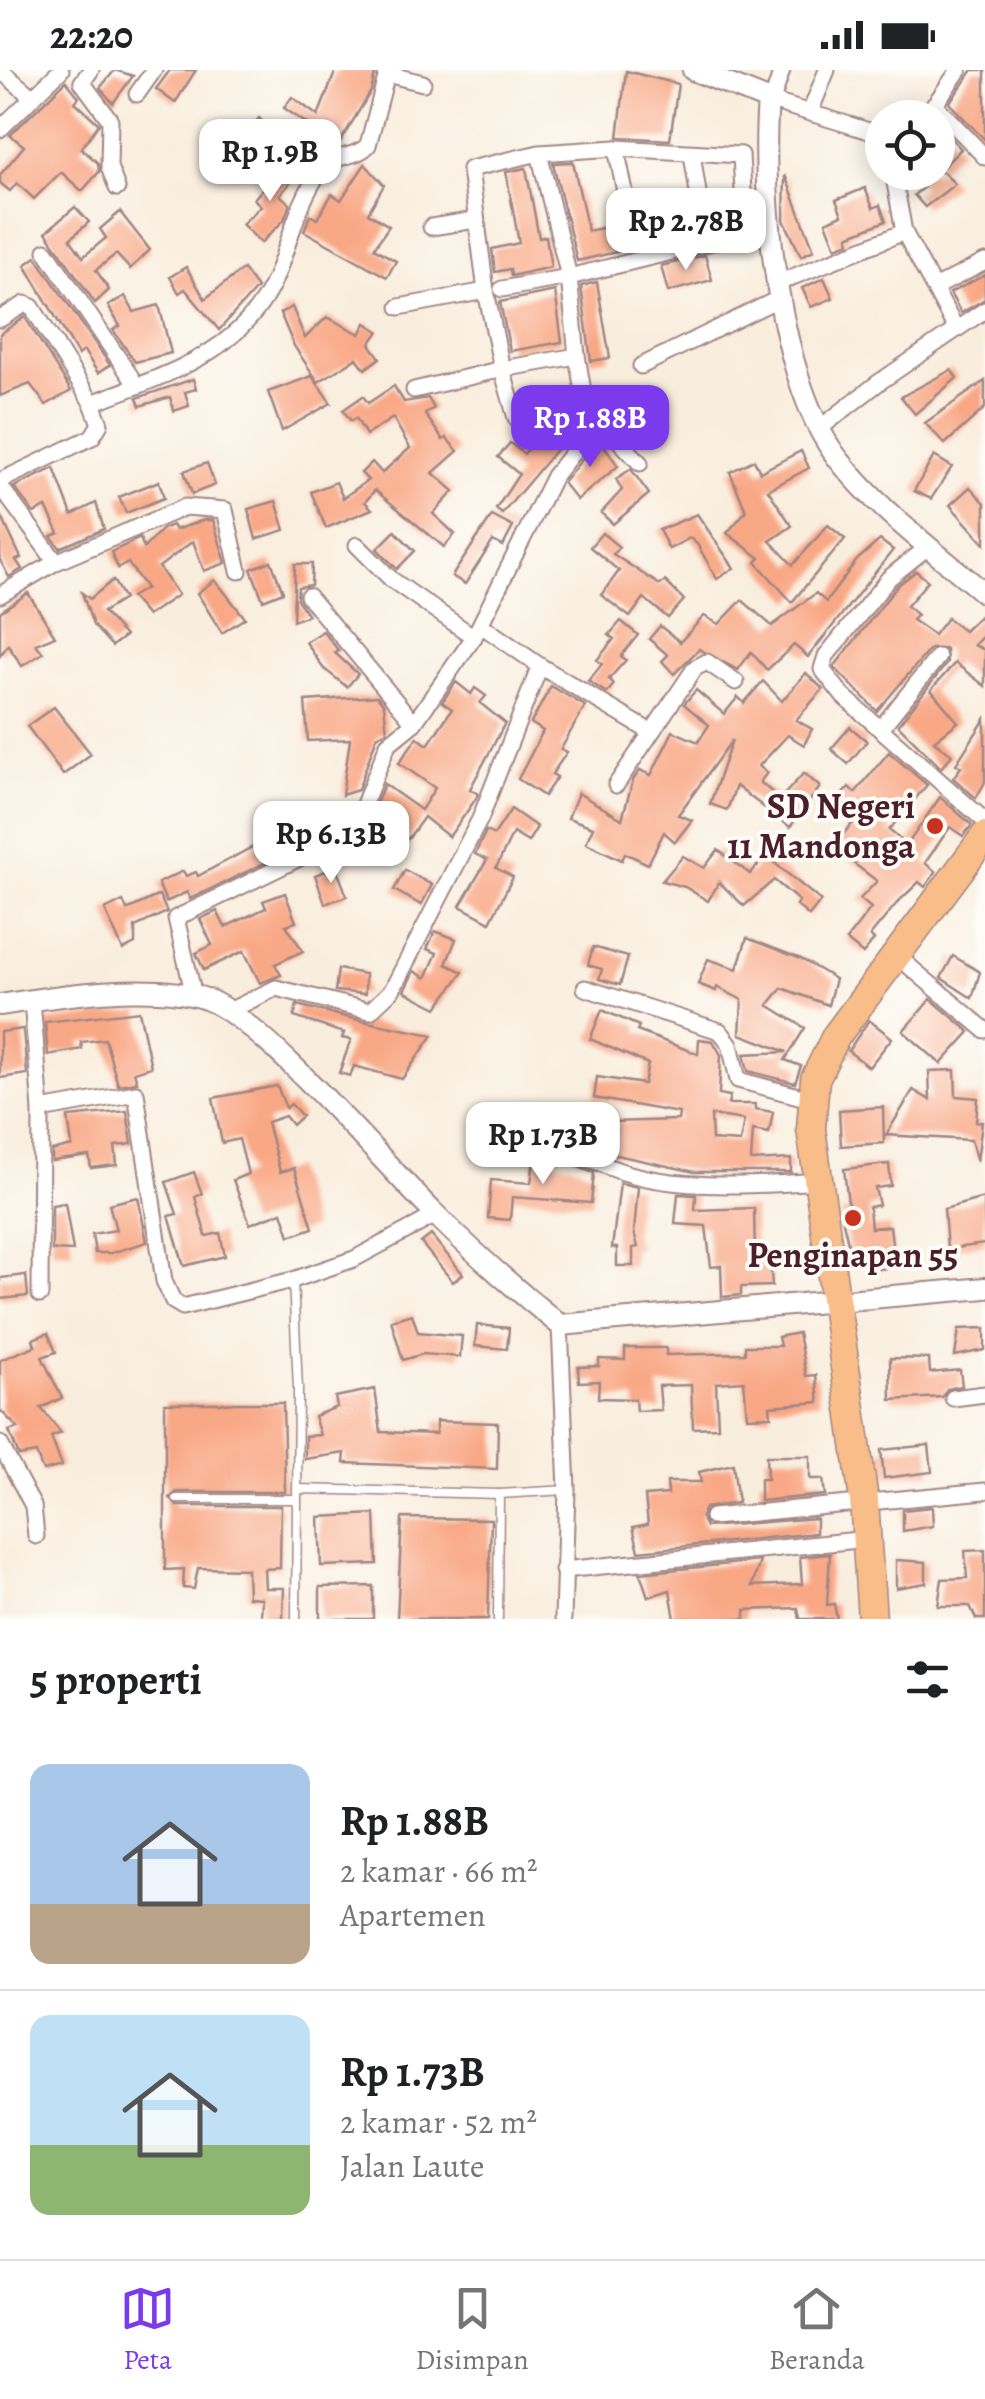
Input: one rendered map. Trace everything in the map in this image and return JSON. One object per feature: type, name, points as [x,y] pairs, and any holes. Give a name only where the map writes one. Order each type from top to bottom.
[{"type":"highway","points":[[872,1619],[864,1500],[810,1099],[836,1036],[985,836]]},
{"type":"street","points":[[0,70],[32,97]]},
{"type":"street","points":[[0,129],[65,70],[86,76],[110,120],[109,167],[117,188]]},
{"type":"street","points":[[137,94],[154,70]]},
{"type":"street","points":[[692,70],[770,100],[865,129]]},
{"type":"street","points":[[782,70],[770,100],[766,130],[776,292],[818,429],[840,461],[985,594]]},
{"type":"street","points":[[812,110],[827,70]]},
{"type":"street","points":[[938,100],[959,70]]},
{"type":"street","points":[[92,404],[207,358],[262,304],[318,174],[334,159],[361,152],[368,145],[388,72],[423,83]]},
{"type":"street","points":[[399,307],[570,277],[743,233],[742,155],[766,130]]},
{"type":"street","points":[[955,132],[985,158]]},
{"type":"street","points":[[516,418],[502,369],[494,290],[476,220],[470,169],[540,153],[616,148],[742,155]]},
{"type":"street","points":[[616,148],[631,221]]},
{"type":"street","points":[[540,153],[570,277],[577,356],[586,403]]},
{"type":"street","points":[[692,154],[699,199]]},
{"type":"street","points":[[896,190],[904,232],[956,329]]},
{"type":"street","points":[[431,227],[476,220]]},
{"type":"street","points":[[641,366],[776,292],[904,232]]},
{"type":"street","points":[[46,251],[137,386]]},
{"type":"street","points":[[936,287],[985,262]]},
{"type":"street","points":[[0,319],[25,304],[32,307],[100,419],[94,435],[0,484],[56,562]]},
{"type":"street","points":[[818,429],[985,310]]},
{"type":"street","points":[[414,390],[577,356]]},
{"type":"street","points":[[194,996],[176,918],[353,832],[388,744],[414,723],[478,631],[554,476],[593,428],[606,424],[640,463]]},
{"type":"street","points":[[0,595],[56,562],[185,507],[228,512],[239,571]]},
{"type":"street","points":[[356,545],[392,580],[649,731]]},
{"type":"street","points":[[929,546],[889,578],[823,664],[824,675],[985,820]]},
{"type":"street","points":[[308,596],[414,723]]},
{"type":"street","points":[[880,729],[938,657]]},
{"type":"street","points":[[616,785],[649,731],[702,663],[714,665],[736,682]]},
{"type":"street","points":[[228,1010],[276,988],[364,1010],[383,1003],[480,820],[540,666]]},
{"type":"street","points":[[897,956],[985,1030]]},
{"type":"street","points":[[585,988],[720,1031],[733,1053],[738,1080],[810,1099]]},
{"type":"street","points":[[0,1005],[150,992],[194,996],[228,1010],[436,1215],[560,1325],[840,1304],[985,1288]]},
{"type":"street","points":[[32,1002],[41,1110],[40,1294]]},
{"type":"street","points":[[41,1110],[136,1093],[164,1281],[174,1301],[194,1306],[293,1280],[392,1241],[436,1215]]},
{"type":"street","points":[[591,1116],[598,1162]]},
{"type":"street","points":[[530,1124],[576,1156],[657,1179],[742,1184],[819,1181]]},
{"type":"street","points":[[560,1325],[567,1490],[563,1619]]},
{"type":"street","points":[[954,1398],[985,1394]]},
{"type":"street","points":[[0,1444],[4,1461],[32,1506],[36,1536]]},
{"type":"street","points":[[712,1518],[985,1491]]},
{"type":"street","points":[[563,1570],[868,1539]]},
{"type":"lane","points":[[293,1280],[296,1619]]},
{"type":"lane","points":[[296,1489],[499,1494],[567,1490]]},
{"type":"lane","points":[[498,1619],[499,1494]]},
{"type":"lane","points":[[177,1499],[296,1500]]},
{"type":"building","points":[[115,70],[133,76],[113,103],[100,88]]},
{"type":"building","points":[[170,70],[196,70],[175,103],[156,89]]},
{"type":"building","points":[[336,70],[376,70],[371,91],[339,144],[314,135],[316,130],[284,108],[292,97],[318,116]]},
{"type":"building","points":[[973,70],[985,70],[985,140],[955,109],[955,100],[951,100]]},
{"type":"building","points":[[626,71],[678,84],[670,140],[618,137]]},
{"type":"building","points":[[66,81],[79,97],[75,102],[99,124],[81,148],[98,163],[99,172],[82,191],[61,172],[34,199],[17,183],[10,191],[0,183],[0,175],[24,146],[10,135]]},
{"type":"building","points":[[259,118],[283,142],[273,155],[247,134]]},
{"type":"building","points":[[274,160],[295,177],[280,195],[290,204],[284,220],[261,243],[242,224],[261,206],[254,199],[271,179],[264,173]]},
{"type":"building","points":[[573,162],[588,231],[620,224],[634,232],[642,219],[702,210],[726,200],[731,226],[577,261],[553,163]]},
{"type":"building","points":[[365,164],[384,185],[368,213],[389,226],[374,248],[396,261],[387,277],[304,231],[310,215],[317,219],[332,194],[341,200]]},
{"type":"building","points":[[526,168],[539,238],[546,236],[551,267],[511,276],[510,269],[495,272],[492,249],[519,243],[506,172]]},
{"type":"building","points":[[785,175],[814,250],[801,256],[784,220]]},
{"type":"building","points":[[865,188],[873,208],[880,205],[886,221],[848,236],[850,242],[836,247],[826,222],[842,215],[836,200]]},
{"type":"building","points":[[920,190],[947,190],[925,207],[914,195]]},
{"type":"building","points":[[75,207],[89,222],[70,239],[83,257],[106,238],[100,229],[120,212],[150,250],[130,269],[116,254],[96,270],[109,290],[95,303],[46,232]]},
{"type":"building","points":[[705,255],[712,280],[668,292],[661,266]]},
{"type":"building","points":[[36,257],[110,365],[98,373],[84,351],[78,355],[25,265]]},
{"type":"building","points":[[186,267],[205,299],[243,269],[257,288],[219,330],[185,289],[179,293],[170,277]]},
{"type":"building","points":[[985,275],[985,299],[961,313],[950,293]]},
{"type":"building","points":[[824,278],[833,298],[811,307],[802,288]]},
{"type":"building","points":[[597,282],[610,358],[591,361],[581,286]]},
{"type":"building","points":[[555,291],[562,342],[510,351],[500,302]]},
{"type":"building","points":[[125,296],[134,312],[159,305],[171,353],[135,362],[113,330],[120,326],[108,306]]},
{"type":"building","points":[[292,307],[305,338],[327,317],[360,334],[366,323],[379,331],[370,344],[380,358],[365,369],[357,358],[318,382],[294,346],[280,313]]},
{"type":"building","points":[[25,317],[71,391],[46,405],[30,384],[0,396],[0,334]]},
{"type":"building","points":[[951,370],[957,378],[915,414],[901,397]]},
{"type":"building","points":[[312,376],[331,403],[282,431],[268,392]]},
{"type":"building","points":[[193,379],[196,389],[185,392],[189,406],[174,411],[170,397],[140,406],[137,398]]},
{"type":"building","points":[[985,381],[985,408],[945,444],[925,423]]},
{"type":"building","points":[[394,386],[404,402],[428,398],[434,408],[425,414],[443,440],[446,438],[458,451],[433,473],[454,491],[433,514],[455,534],[444,547],[375,490],[365,502],[372,509],[326,528],[311,492],[336,482],[343,498],[368,480],[361,473],[372,462],[382,473],[410,448],[393,418],[366,435],[356,418],[351,421],[343,410],[363,396],[368,403]]},
{"type":"building","points":[[543,431],[560,445],[502,514],[496,509],[519,474],[498,457],[510,443],[524,454]]},
{"type":"building","points":[[599,438],[618,466],[577,500],[563,483]]},
{"type":"building","points":[[801,451],[809,468],[768,490],[792,526],[770,541],[793,565],[828,525],[845,539],[792,602],[756,562],[760,558],[727,533],[746,511],[730,472],[754,460],[760,472]]},
{"type":"building","points":[[934,456],[952,467],[931,499],[914,491]]},
{"type":"building","points":[[207,463],[215,485],[192,494],[184,471]]},
{"type":"building","points":[[54,468],[72,515],[96,503],[104,529],[60,548],[51,536],[59,533],[46,507],[34,513],[14,487]]},
{"type":"building","points":[[631,469],[649,494],[613,524],[601,513],[622,490],[616,479]]},
{"type":"building","points":[[159,481],[164,498],[126,513],[119,497]]},
{"type":"building","points":[[970,487],[985,503],[985,544],[950,505]]},
{"type":"building","points":[[276,501],[285,530],[256,539],[248,509]]},
{"type":"building","points":[[0,513],[21,558],[16,560],[22,569],[9,577],[0,560]]},
{"type":"building","points":[[697,514],[734,568],[717,579],[690,538],[669,549],[659,530]]},
{"type":"building","points":[[492,516],[513,527],[503,546],[493,541],[465,584],[452,576]]},
{"type":"building","points":[[213,520],[226,563],[204,571],[193,541],[159,567],[178,595],[147,616],[131,597],[146,588],[128,563],[118,568],[111,552],[140,538],[144,548],[162,529],[172,525],[175,530]]},
{"type":"building","points":[[395,531],[415,551],[397,569],[377,549]]},
{"type":"building","points":[[602,533],[619,547],[613,554],[660,585],[665,581],[684,600],[668,618],[644,598],[630,617],[601,595],[619,571],[590,547]]},
{"type":"building","points":[[880,540],[893,550],[808,657],[794,645],[767,670],[751,652],[738,670],[699,649],[674,674],[662,661],[668,655],[649,639],[660,626],[680,642],[704,616],[719,624],[742,600],[772,626],[816,593],[826,602],[857,560]]},
{"type":"building","points":[[271,561],[283,592],[263,600],[251,569]]},
{"type":"building","points":[[295,564],[312,564],[311,585],[298,587],[297,599],[308,615],[293,621]]},
{"type":"building","points":[[916,571],[928,581],[907,606],[917,615],[912,620],[934,635],[947,618],[964,631],[985,611],[985,634],[974,645],[985,650],[985,686],[955,663],[931,690],[958,722],[934,741],[952,755],[941,768],[898,725],[947,663],[946,649],[930,649],[877,711],[834,667],[897,586]]},
{"type":"building","points":[[113,580],[124,599],[103,612],[125,636],[112,646],[93,625],[82,593],[90,599]]},
{"type":"building","points":[[215,580],[245,618],[222,633],[197,593]]},
{"type":"building","points":[[28,593],[55,636],[36,644],[43,653],[22,666],[8,645],[0,656],[0,612]]},
{"type":"building","points":[[621,621],[638,635],[621,656],[626,660],[609,679],[614,684],[607,693],[588,681],[602,664],[597,660],[614,639],[609,635]]},
{"type":"building","points":[[323,631],[339,651],[335,653],[358,674],[347,687],[323,668],[306,642]]},
{"type":"building","points":[[806,673],[823,689],[796,720],[812,729],[804,745],[788,735],[759,766],[767,773],[760,782],[780,799],[804,773],[820,787],[790,827],[736,786],[727,810],[710,804],[732,740],[678,815],[692,820],[675,842],[664,832],[648,864],[625,853],[622,860],[586,843],[593,827],[568,818],[578,793],[622,819],[633,780],[640,770],[651,775],[673,731],[698,742],[709,725],[684,704],[696,690],[724,714],[738,697],[744,703],[763,681],[782,701]]},
{"type":"building","points":[[456,682],[471,694],[475,688],[486,696],[480,703],[505,723],[470,789],[478,794],[475,800],[449,837],[424,817],[408,839],[379,819],[372,825],[369,822],[384,784],[421,810],[435,788],[399,763],[417,737],[428,745],[452,709],[442,702]]},
{"type":"building","points":[[551,686],[585,706],[561,749],[567,752],[552,774],[557,777],[544,796],[518,779],[543,731],[531,723]]},
{"type":"building","points":[[377,696],[384,705],[387,731],[377,736],[358,790],[342,795],[350,739],[308,741],[305,701]]},
{"type":"building","points":[[54,707],[91,754],[63,775],[27,726]]},
{"type":"building","points":[[985,719],[985,782],[976,798],[953,778],[961,767],[956,764]]},
{"type":"building","points":[[850,727],[867,741],[848,764],[831,749]]},
{"type":"building","points":[[889,752],[927,785],[889,830],[907,845],[940,797],[972,825],[963,836],[950,827],[925,863],[936,872],[925,887],[919,882],[897,903],[870,936],[874,940],[863,954],[846,940],[871,908],[860,899],[877,881],[832,847],[852,824],[832,806],[849,787],[855,793]]},
{"type":"building","points":[[511,809],[537,827],[528,842],[513,833],[496,868],[513,877],[490,922],[460,906],[487,860],[475,854],[486,831],[494,835]]},
{"type":"building","points":[[258,844],[267,862],[190,899],[187,892],[166,902],[158,883],[183,871],[186,876],[196,872],[198,876]]},
{"type":"building","points":[[718,850],[750,874],[766,856],[821,901],[809,916],[796,905],[799,901],[774,880],[744,906],[719,882],[708,901],[685,887],[662,881],[683,856],[704,868]]},
{"type":"building","points":[[336,867],[347,896],[325,904],[315,875]]},
{"type":"building","points":[[405,870],[432,885],[421,905],[394,890]]},
{"type":"building","points":[[285,893],[296,922],[286,925],[303,951],[275,964],[281,975],[260,983],[244,951],[204,970],[196,953],[212,945],[200,919],[217,911],[225,927],[266,908],[263,901]]},
{"type":"building","points":[[159,895],[167,912],[135,927],[135,944],[123,950],[105,910],[123,901],[127,910]]},
{"type":"building","points":[[435,931],[456,939],[446,964],[463,972],[437,1008],[404,991],[414,971],[426,978],[437,953],[427,949]]},
{"type":"building","points":[[747,938],[801,959],[835,979],[828,1005],[782,988],[768,1005],[805,1028],[785,1060],[801,1066],[795,1083],[748,1071],[744,1054],[787,1052],[740,1034],[742,1000],[717,987],[716,991],[698,984],[708,959],[737,969]]},
{"type":"building","points":[[593,947],[628,957],[620,985],[599,979],[602,969],[588,965]]},
{"type":"building","points":[[953,956],[980,972],[972,998],[941,978]]},
{"type":"building","points":[[338,969],[365,974],[365,994],[335,991]]},
{"type":"building","points":[[931,999],[970,1032],[941,1064],[903,1031]]},
{"type":"building","points":[[297,1005],[433,1035],[402,1079],[354,1066],[350,1076],[339,1073],[351,1040],[342,1038],[344,1033],[294,1017]]},
{"type":"building","points":[[602,1010],[639,1026],[637,1031],[698,1054],[699,1039],[713,1041],[721,1055],[719,1094],[730,1096],[728,1104],[755,1104],[755,1109],[773,1112],[769,1133],[753,1130],[751,1161],[791,1159],[791,1172],[695,1172],[612,1154],[608,1122],[678,1120],[679,1113],[594,1098],[597,1077],[644,1084],[648,1064],[590,1039]],"holes":[[[711,1115],[744,1120],[740,1142],[712,1140]]]},
{"type":"building","points":[[139,1011],[151,1067],[134,1072],[137,1082],[118,1085],[105,1039],[81,1042],[82,1049],[48,1055],[45,1022]]},
{"type":"building","points":[[869,1020],[892,1038],[869,1067],[848,1051]]},
{"type":"building","points":[[23,1029],[27,1074],[0,1078],[0,1032]]},
{"type":"building","points":[[955,1070],[956,1096],[978,1098],[976,1122],[982,1122],[977,1162],[971,1140],[886,1135],[913,1090],[930,1100],[929,1071]]},
{"type":"building","points":[[277,1086],[286,1108],[291,1104],[302,1116],[292,1125],[285,1116],[267,1122],[280,1172],[294,1168],[313,1228],[290,1236],[282,1212],[250,1224],[233,1180],[248,1174],[239,1139],[222,1143],[213,1098]]},
{"type":"building","points":[[883,1107],[884,1143],[841,1146],[839,1110]]},
{"type":"building","points":[[127,1111],[132,1144],[115,1146],[117,1165],[91,1168],[89,1156],[52,1161],[52,1151],[72,1146],[68,1117]]},
{"type":"building","points":[[534,1160],[567,1163],[594,1173],[591,1203],[512,1197],[510,1220],[488,1218],[491,1180],[531,1183]]},
{"type":"building","points":[[889,1164],[891,1186],[875,1188],[879,1205],[869,1207],[871,1228],[890,1226],[895,1267],[878,1269],[875,1253],[851,1256],[841,1213],[849,1212],[844,1169]]},
{"type":"building","points":[[194,1172],[202,1194],[195,1197],[206,1236],[220,1233],[225,1256],[184,1266],[169,1216],[177,1214],[166,1182]]},
{"type":"building","points":[[620,1183],[638,1187],[634,1232],[638,1247],[633,1248],[633,1266],[617,1266],[617,1248],[612,1248]]},
{"type":"building","points":[[678,1194],[696,1195],[695,1210],[754,1208],[755,1257],[770,1257],[772,1286],[741,1287],[741,1295],[722,1297],[721,1266],[711,1267],[706,1226],[675,1224]]},
{"type":"building","points":[[138,1197],[147,1242],[111,1253],[95,1253],[92,1234],[116,1230],[109,1204]]},
{"type":"building","points":[[984,1198],[985,1244],[947,1249],[944,1209]]},
{"type":"building","points":[[65,1203],[73,1251],[52,1250],[52,1205]]},
{"type":"building","points":[[431,1235],[463,1274],[453,1282],[421,1243]]},
{"type":"building","points":[[26,1275],[28,1296],[0,1299],[0,1278]]},
{"type":"building","points":[[412,1314],[418,1332],[462,1336],[460,1357],[423,1354],[403,1360],[391,1320]]},
{"type":"building","points":[[477,1325],[509,1328],[507,1349],[475,1346]]},
{"type":"building","points":[[985,1328],[985,1350],[955,1356],[959,1329]]},
{"type":"building","points":[[48,1333],[56,1352],[42,1357],[62,1398],[41,1408],[61,1433],[51,1437],[62,1466],[43,1471],[36,1453],[19,1456],[9,1431],[18,1428],[0,1410],[0,1360],[35,1346],[33,1339]]},
{"type":"building","points":[[798,1333],[806,1376],[816,1375],[819,1402],[770,1406],[771,1416],[747,1417],[744,1381],[716,1383],[718,1427],[693,1428],[691,1385],[659,1386],[661,1410],[636,1411],[635,1399],[598,1398],[599,1381],[579,1382],[578,1367],[599,1366],[599,1359],[625,1360],[625,1348],[666,1348],[666,1355],[745,1353],[745,1346],[780,1346],[778,1337]]},
{"type":"building","points":[[890,1358],[929,1359],[930,1373],[960,1370],[962,1386],[947,1389],[942,1397],[891,1400]]},
{"type":"building","points":[[375,1389],[381,1432],[436,1434],[436,1421],[498,1423],[497,1469],[344,1463],[345,1453],[305,1459],[305,1436],[320,1435],[314,1416],[337,1407],[335,1397]]},
{"type":"building","points":[[165,1403],[283,1403],[285,1492],[177,1492],[170,1498],[177,1506],[281,1506],[280,1568],[264,1569],[265,1588],[284,1588],[283,1619],[261,1619],[262,1598],[248,1597],[247,1569],[198,1568],[194,1589],[183,1588],[184,1569],[165,1570]]},
{"type":"building","points":[[929,1445],[932,1472],[884,1478],[881,1450]]},
{"type":"building","points":[[766,1456],[810,1456],[810,1479],[823,1479],[825,1495],[760,1501],[760,1479],[767,1479]]},
{"type":"building","points":[[733,1464],[738,1503],[705,1508],[701,1517],[706,1527],[816,1518],[816,1533],[639,1551],[633,1527],[648,1524],[645,1496],[668,1494],[667,1482],[701,1482],[699,1472]]},
{"type":"building","points":[[932,1507],[933,1526],[903,1531],[903,1510]]},
{"type":"building","points":[[375,1514],[377,1564],[321,1566],[319,1517]]},
{"type":"building","points":[[402,1518],[491,1519],[488,1619],[397,1619]]},
{"type":"building","points":[[985,1550],[985,1619],[976,1619],[970,1606],[938,1606],[942,1579],[967,1578],[965,1551]]},
{"type":"building","points":[[830,1554],[827,1605],[834,1604],[837,1619],[800,1619],[798,1608],[745,1610],[745,1619],[675,1619],[670,1590],[648,1597],[640,1573],[760,1561],[752,1586],[802,1584],[800,1557]]},
{"type":"building","points":[[896,1560],[926,1562],[926,1583],[896,1588]]},
{"type":"building","points":[[373,1586],[373,1619],[320,1619],[320,1587]]},
{"type":"place","name":"SD Negeri 11 Mandonga","points":[[935,826]]},
{"type":"place","name":"Penginapan 55","points":[[853,1218]]}]
